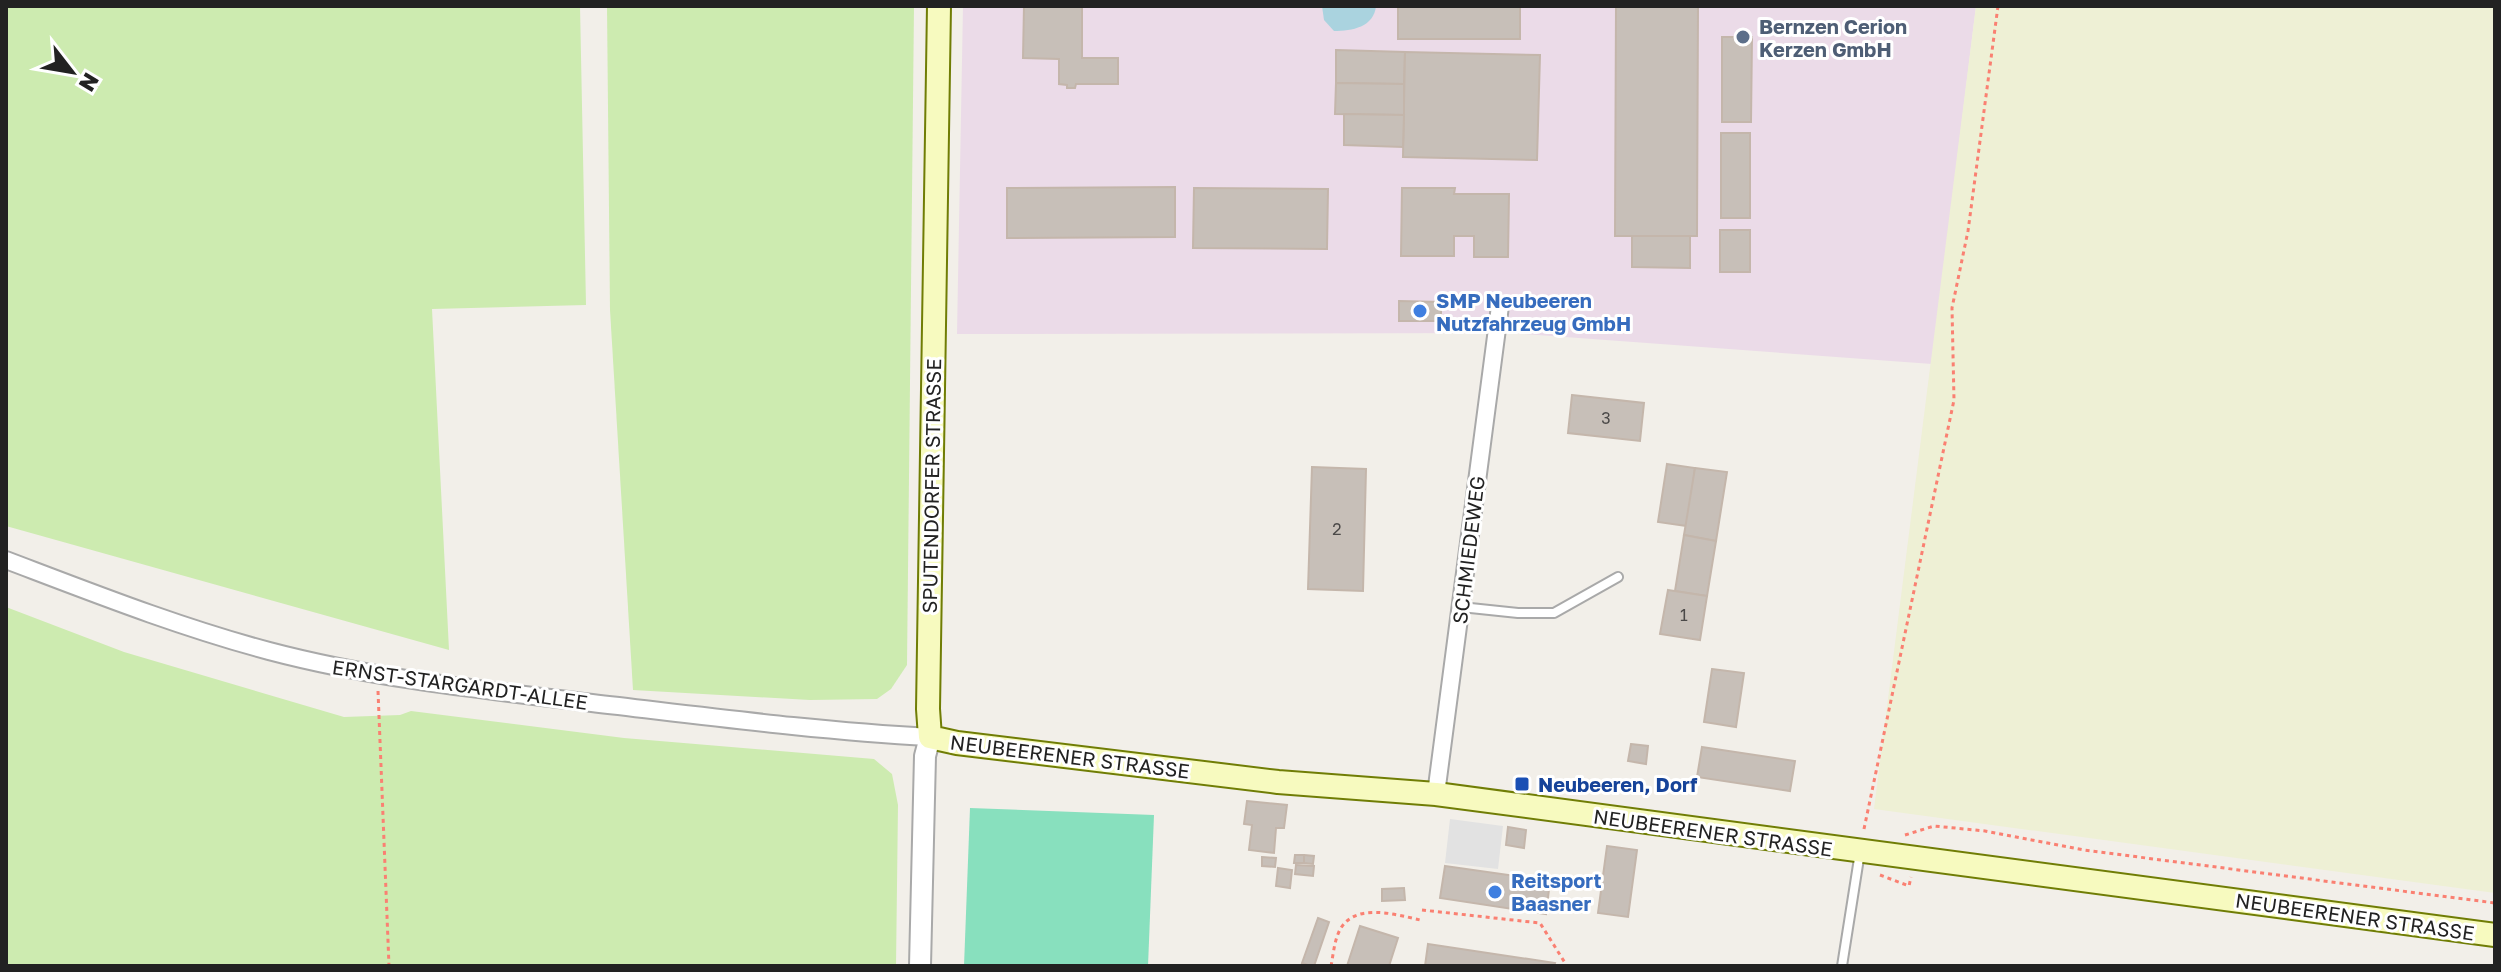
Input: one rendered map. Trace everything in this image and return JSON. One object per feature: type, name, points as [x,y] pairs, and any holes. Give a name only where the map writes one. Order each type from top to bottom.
[{"type":"main road","name":"SPUTENDORFER STRASSE","points":[[930,737],[939,6]]},
{"type":"main road","name":"NEUBEERENER STRASSE","points":[[930,737],[972,745],[1278,782],[1436,794],[2495,935]]},
{"type":"street","name":"SCHMIEDEWEG","points":[[1436,794],[1500,306]]},
{"type":"street","name":"ERNST-STARGARDT-ALLEE","points":[[6,560],[136,609],[228,639],[302,659],[380,675],[811,728],[930,737]]},
{"type":"street","name":"SPUTENDORFER STRASSE","points":[[920,966],[925,756],[930,737]]},
{"type":"lane","points":[[1461,607],[1554,613],[1618,577]]},
{"type":"lane","points":[[1842,966],[1860,852]]},
{"type":"path","points":[[1860,852],[1954,400],[1952,308],[1968,231],[1998,6]]},
{"type":"path","points":[[380,675],[378,691],[389,966]]},
{"type":"path","points":[[1918,831],[1934,826],[1985,831],[2084,850],[2495,903]]},
{"type":"path","points":[[1422,910],[1540,923],[1567,966]]},
{"type":"path","points":[[1331,966],[1339,931],[1355,916],[1381,912],[1420,920]]},
{"type":"shaded area","points":[[963,6],[1976,6],[1932,364],[1512,333],[957,334]]},
{"type":"shaded area","points":[[1450,819],[1503,826],[1498,869],[1445,863]]},
{"type":"green space","points":[[6,6],[580,6],[586,305],[432,309],[449,650],[6,526]]},
{"type":"green space","points":[[607,6],[914,6],[907,665],[891,689],[877,699],[810,700],[633,690],[610,310]]},
{"type":"green space","points":[[1976,6],[2495,6],[2495,893],[1874,809]]},
{"type":"green space","points":[[6,607],[124,652],[344,717],[400,715],[411,711],[624,738],[874,759],[892,774],[898,805],[896,966],[6,966]]},
{"type":"green space","points":[[970,808],[1154,815],[1148,966],[964,966]]},
{"type":"water","points":[[1322,6],[1376,6],[1367,23],[1355,29],[1334,31],[1324,20]]},
{"type":"building","points":[[1024,6],[1082,6],[1082,58],[1118,58],[1118,84],[1076,84],[1075,88],[1067,88],[1067,85],[1059,84],[1059,59],[1023,58]]},
{"type":"building","points":[[1398,6],[1520,6],[1520,39],[1398,39]]},
{"type":"building","points":[[1616,6],[1698,6],[1697,236],[1615,236]]},
{"type":"building","points":[[1722,37],[1752,37],[1751,122],[1722,122]]},
{"type":"building","points":[[1336,50],[1405,52],[1404,84],[1336,83]]},
{"type":"building","points":[[1405,52],[1540,55],[1537,160],[1403,157]]},
{"type":"building","points":[[1336,83],[1404,84],[1404,115],[1335,114]]},
{"type":"building","points":[[1344,114],[1404,115],[1403,147],[1344,145]]},
{"type":"building","points":[[1721,133],[1750,133],[1750,218],[1721,218]]},
{"type":"building","points":[[1175,187],[1175,237],[1007,238],[1007,188]]},
{"type":"building","points":[[1194,188],[1328,189],[1327,249],[1193,248]]},
{"type":"building","points":[[1402,188],[1455,188],[1454,194],[1509,194],[1508,257],[1474,257],[1474,236],[1454,236],[1454,256],[1401,256]]},
{"type":"building","points":[[1720,230],[1750,230],[1750,272],[1720,272]]},
{"type":"building","points":[[1632,236],[1690,236],[1690,268],[1632,267]]},
{"type":"building","name":"SMP Neubeeren Nutzfahrzeug GmbH","points":[[1399,301],[1441,302],[1441,321],[1399,321]]},
{"type":"building","points":[[1572,395],[1644,403],[1640,441],[1568,433]]},
{"type":"building","points":[[1667,464],[1695,468],[1687,526],[1658,522]]},
{"type":"building","points":[[1312,467],[1366,469],[1363,591],[1308,589]]},
{"type":"building","points":[[1695,468],[1727,472],[1716,541],[1684,535]]},
{"type":"building","points":[[1684,535],[1716,541],[1707,596],[1675,591]]},
{"type":"building","points":[[1668,590],[1707,596],[1700,640],[1660,634]]},
{"type":"building","points":[[1712,669],[1744,673],[1736,727],[1704,722]]},
{"type":"building","points":[[1631,744],[1648,746],[1646,764],[1628,761]]},
{"type":"building","points":[[1702,747],[1795,761],[1790,791],[1697,777]]},
{"type":"building","points":[[1247,801],[1287,805],[1284,828],[1276,828],[1274,853],[1249,850],[1252,825],[1244,824]]},
{"type":"building","points":[[1508,827],[1526,830],[1524,848],[1506,845]]},
{"type":"building","points":[[1607,846],[1637,850],[1628,917],[1598,913]]},
{"type":"building","points":[[1295,855],[1304,855],[1304,863],[1294,863]]},
{"type":"building","points":[[1304,855],[1314,856],[1313,864],[1304,863]]},
{"type":"building","points":[[1262,857],[1276,858],[1275,867],[1262,866]]},
{"type":"building","points":[[1296,865],[1314,866],[1313,876],[1295,874]]},
{"type":"building","points":[[1445,866],[1550,881],[1546,914],[1440,898]]},
{"type":"building","points":[[1278,868],[1292,870],[1290,888],[1276,886]]},
{"type":"building","points":[[1404,888],[1405,900],[1382,901],[1382,889]]},
{"type":"building","points":[[1318,918],[1329,922],[1314,966],[1311,966],[1302,963]]},
{"type":"building","points":[[1360,926],[1398,938],[1389,966],[1347,966]]},
{"type":"building","points":[[1428,944],[1555,963],[1554,966],[1425,966]]},
{"type":"place","name":"Bernzen Cerion Kerzen GmbH","points":[[1743,37]]},
{"type":"place","name":"SMP Neubeeren Nutzfahrzeug GmbH","points":[[1420,311]]},
{"type":"place","name":"Neubeeren, Dorf","points":[[1522,784]]},
{"type":"place","name":"Reitsport Baasner","points":[[1495,892]]}]
